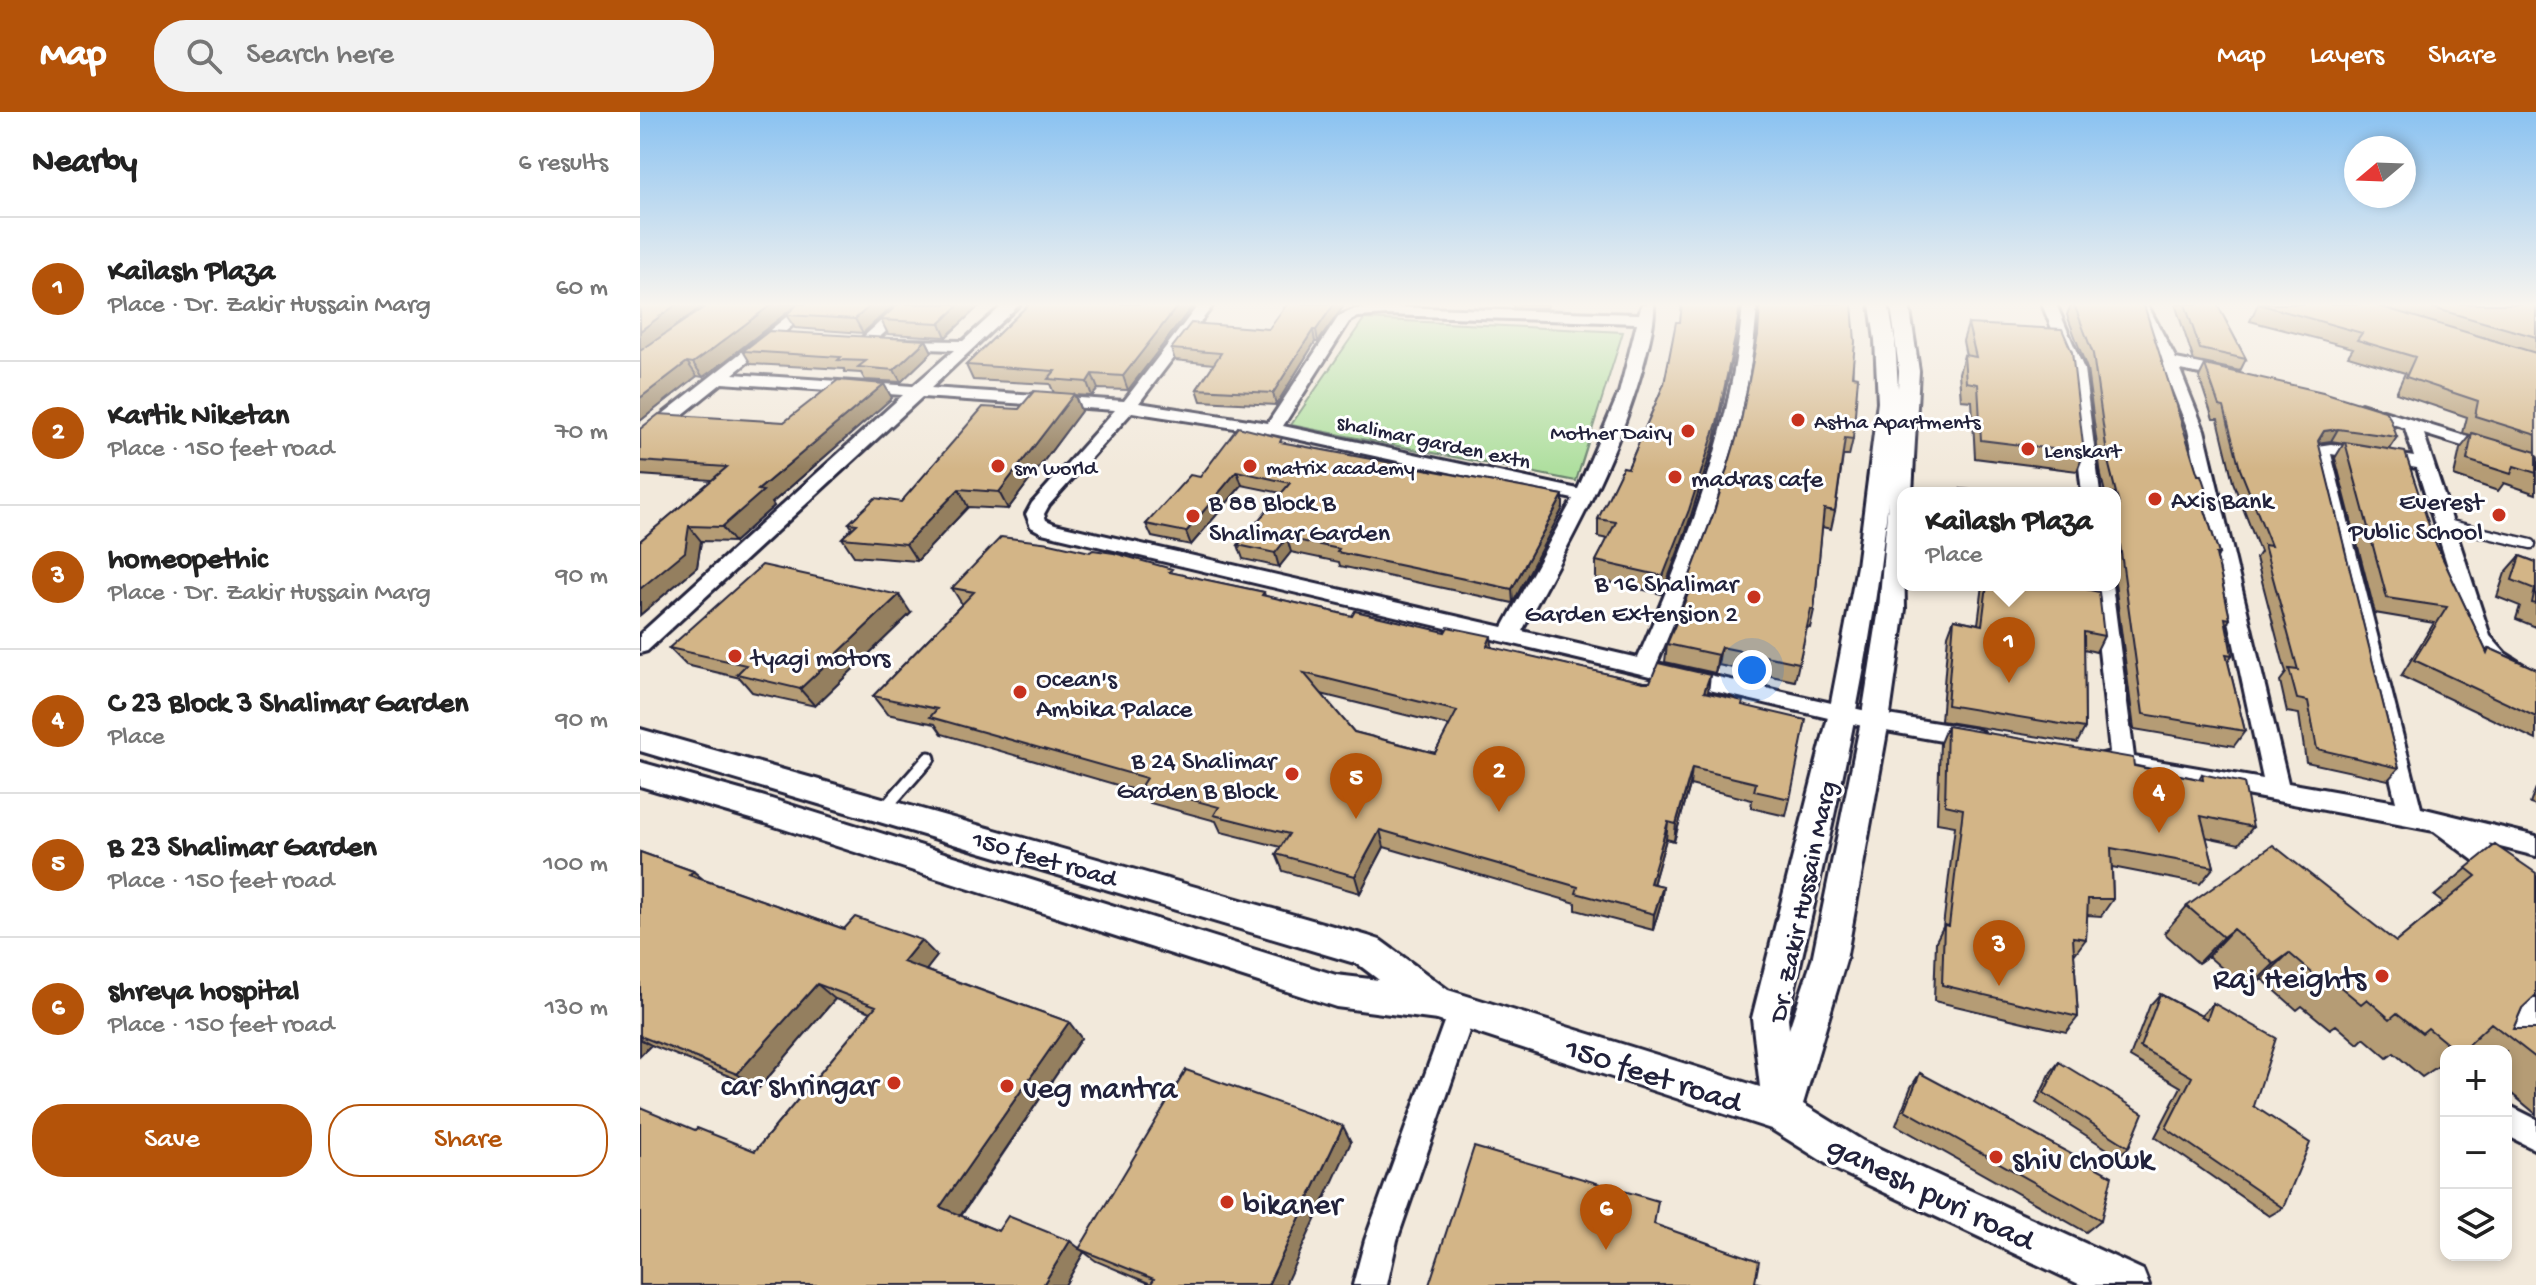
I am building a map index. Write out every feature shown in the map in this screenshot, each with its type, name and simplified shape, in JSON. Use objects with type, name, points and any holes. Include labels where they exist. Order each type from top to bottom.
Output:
[{"type":"street","points":[[640,440],[748,359]]},
{"type":"street","points":[[640,646],[951,359]]},
{"type":"street","points":[[1165,359],[1128,406],[1041,503],[1035,514],[1038,523],[1049,529],[1875,721],[1999,742]]},
{"type":"street","points":[[1273,429],[1318,359]]},
{"type":"street","points":[[1510,634],[1586,496],[1617,424],[1634,359]]},
{"type":"street","points":[[1645,666],[1691,558],[1731,441],[1744,359]]},
{"type":"street","name":"Dr. Zakir Hussain Marg","points":[[1781,1113],[1770,1018],[1843,713],[1869,566],[1888,402],[1886,359]]},
{"type":"street","name":"Dr. Zakir Hussain Marg","points":[[1901,487],[1907,359]]},
{"type":"street","points":[[2072,359],[2076,369],[2090,487]]},
{"type":"street","points":[[2168,359],[2196,430],[2277,789]]},
{"type":"street","points":[[2170,363],[2241,377]]},
{"type":"street","name":"shalimar garden extn","points":[[719,378],[1128,406],[1273,429],[1586,496]]},
{"type":"street","points":[[2351,406],[2536,464]]},
{"type":"street","points":[[2412,424],[2480,637],[2489,653],[2504,666],[2536,683]]},
{"type":"street","points":[[2423,464],[2331,449],[2322,453],[2422,817],[2536,892]]},
{"type":"street","name":"Dr. Zakir Hussain Marg","points":[[1781,1113],[1829,960],[1875,721],[1892,609],[1897,539]]},
{"type":"street","points":[[2103,591],[2123,764]]},
{"type":"street","name":"150 feet road","points":[[640,740],[1368,951],[1449,1007]]},
{"type":"street","points":[[2077,756],[2422,817],[2536,846]]},
{"type":"street","name":"150 feet road","points":[[640,774],[765,810],[1336,991],[1449,1007],[1781,1113]]},
{"type":"street","points":[[1370,1285],[1449,1007]]},
{"type":"street","points":[[2498,1045],[2536,1011]]},
{"type":"street","name":"ganesh puri road","points":[[1781,1113],[1849,1155],[2128,1285]]},
{"type":"street","points":[[2512,1122],[2536,1135]]},
{"type":"lane","points":[[2442,523],[2531,544]]},
{"type":"lane","points":[[883,810],[929,758]]},
{"type":"green space","points":[[1337,359],[1615,359],[1576,481],[1291,425]]},
{"type":"building","points":[[640,359],[699,359],[693,363],[687,362],[640,398]]},
{"type":"building","points":[[906,359],[894,370],[858,367],[866,361],[838,360]]},
{"type":"building","points":[[972,359],[1136,359],[1123,376],[1092,374],[1087,382],[1048,379],[1055,371],[966,365]]},
{"type":"building","points":[[1217,359],[1295,359],[1273,393],[1197,389]]},
{"type":"building","points":[[1669,359],[1731,359],[1717,423],[1689,510],[1663,576],[1596,561],[1616,522],[1598,519],[1623,467],[1628,468],[1664,384]]},
{"type":"building","points":[[1753,359],[1854,359],[1852,376],[1858,377],[1853,439],[1845,438],[1835,511],[1824,509],[1814,610],[1811,609],[1799,663],[1721,647],[1718,655],[1667,644],[1693,582],[1688,581],[1713,515],[1740,426]]},
{"type":"building","points":[[1964,359],[2073,359],[2084,453],[1981,440],[1978,384],[1966,382]]},
{"type":"building","points":[[2094,359],[2161,359],[2198,475],[2201,475],[2209,499],[2201,498],[2219,554],[2216,554],[2230,619],[2225,618],[2232,655],[2226,654],[2245,731],[2143,714],[2121,552],[2121,487],[2114,487]]},
{"type":"building","points":[[2414,359],[2536,359],[2536,435],[2475,416],[2478,401],[2406,377]]},
{"type":"building","points":[[2205,365],[2323,392],[2385,411],[2390,418],[2397,437],[2338,429],[2324,431],[2318,441],[2399,768],[2317,749],[2308,701],[2297,699],[2289,669],[2298,670],[2264,545],[2271,546],[2240,469],[2224,407],[2219,406]]},
{"type":"building","points":[[838,380],[884,384],[758,490],[763,491],[722,527],[689,526],[685,552],[640,589],[640,541],[727,467],[640,461],[640,429],[659,414],[784,422]]},
{"type":"building","points":[[1034,391],[1074,394],[999,492],[959,489],[906,544],[842,538],[857,524],[849,523],[875,498],[901,502],[983,407],[1019,409]]},
{"type":"building","points":[[1238,427],[1282,438],[1280,442],[1563,495],[1512,589],[1337,552],[1339,549],[1287,538],[1275,553],[1238,545],[1290,483],[1237,471],[1186,532],[1146,524],[1190,475],[1200,477]]},
{"type":"building","points":[[2472,433],[2536,452],[2536,473],[2514,466],[2511,474],[2467,460]]},
{"type":"building","points":[[2345,442],[2405,452],[2434,540],[2487,653],[2489,648],[2536,669],[2536,717],[2414,660],[2447,607],[2387,598]]},
{"type":"building","points":[[1001,537],[1114,553],[1172,569],[1169,572],[1264,592],[1262,595],[1352,616],[1355,611],[1445,632],[1448,627],[1491,636],[1487,646],[1643,682],[1650,682],[1658,663],[1710,675],[1704,692],[1743,701],[1742,705],[1806,720],[1790,799],[1754,791],[1756,783],[1692,768],[1676,824],[1668,822],[1650,883],[1663,886],[1654,914],[1576,893],[1578,887],[1380,830],[1355,876],[1276,854],[1289,834],[1214,815],[1219,807],[1141,786],[1146,778],[930,717],[937,709],[873,696],[974,592],[952,588]],"holes":[[[1304,673],[1457,711],[1435,753],[1354,732]]]},
{"type":"building","points":[[2520,556],[2536,562],[2536,604],[2532,603],[2535,589],[2512,580]]},
{"type":"building","points":[[762,565],[899,595],[800,689],[737,674],[746,665],[669,648]]},
{"type":"building","points":[[1986,591],[2099,592],[2104,636],[2084,632],[2085,728],[1947,705],[1954,619],[1982,625]]},
{"type":"building","points":[[1947,726],[2133,758],[2134,766],[2203,780],[2202,774],[2244,783],[2253,827],[2201,816],[2214,867],[2111,848],[2113,899],[2088,899],[2086,939],[2073,937],[2078,1017],[1942,985],[1944,925],[1949,926],[1963,809],[1945,805]]},
{"type":"building","name":"Raj Heights","points":[[2273,845],[2396,942],[2476,876],[2466,868],[2495,845],[2536,873],[2536,995],[2522,1008],[2513,1029],[2536,1029],[2536,1058],[2491,1023],[2467,1045],[2449,1045],[2428,1028],[2422,1033],[2397,1013],[2390,1019],[2367,999],[2361,1004],[2332,980],[2326,985],[2289,953],[2274,964],[2233,929],[2223,937],[2187,906]]},
{"type":"building","points":[[640,852],[693,871],[689,875],[844,929],[855,917],[921,940],[903,962],[1069,1022],[940,1207],[998,1231],[1008,1216],[1070,1241],[1043,1285],[640,1285],[640,1107],[755,1151],[876,1006],[817,984],[737,1074],[640,1036]]},
{"type":"building","points":[[2160,994],[2207,1019],[2213,1003],[2276,1038],[2254,1106],[2310,1143],[2283,1208],[2166,1128],[2192,1077],[2140,1047]]},
{"type":"building","points":[[2059,1062],[2143,1113],[2129,1147],[2044,1093]]},
{"type":"building","name":"bikaner","points":[[1186,1070],[1343,1126],[1268,1285],[1150,1285],[1154,1279],[1079,1249]]},
{"type":"building","points":[[1920,1073],[2112,1176],[2101,1220],[1905,1110]]},
{"type":"building","points":[[1474,1147],[1658,1201],[1654,1224],[1759,1261],[1755,1282],[1765,1285],[1429,1285]]},
{"type":"place","name":"Astha Apartments","points":[[1798,420]]},
{"type":"place","name":"Mother Dairy","points":[[1688,431]]},
{"type":"place","name":"Lenskart","points":[[2028,449]]},
{"type":"place","name":"sm world","points":[[998,466]]},
{"type":"place","name":"matrix academy","points":[[1250,466]]},
{"type":"place","name":"madras cafe","points":[[1675,477]]},
{"type":"place","name":"Axis Bank","points":[[2155,499]]},
{"type":"place","name":"Everest Public School","points":[[2499,515]]},
{"type":"place","name":"B 88 Block B Shalimar Garden","points":[[1193,516]]},
{"type":"place","name":"B 16 Shalimar Garden Extension 2","points":[[1754,597]]},
{"type":"place","name":"tyagi motors","points":[[735,656]]},
{"type":"place","name":"Kailash Plaza","points":[[2009,683]]},
{"type":"place","name":"Ocean's Ambika Palace","points":[[1020,692]]},
{"type":"place","name":"B 24 Shalimar Garden B Block","points":[[1292,774]]},
{"type":"place","name":"Kartik Niketan","points":[[1499,812]]},
{"type":"place","name":"B 23 Shalimar Garden","points":[[1356,819]]},
{"type":"place","name":"C 23 Block 3 Shalimar Garden","points":[[2159,833]]},
{"type":"place","name":"Raj Heights","points":[[2382,976]]},
{"type":"place","name":"homeopethic","points":[[1999,986]]},
{"type":"place","name":"car shringar","points":[[894,1083]]},
{"type":"place","name":"veg mantra","points":[[1007,1086]]},
{"type":"place","name":"shiv chowk","points":[[1996,1157]]},
{"type":"place","name":"bikaner","points":[[1227,1202]]},
{"type":"place","name":"shreya hospital","points":[[1606,1250]]}]
